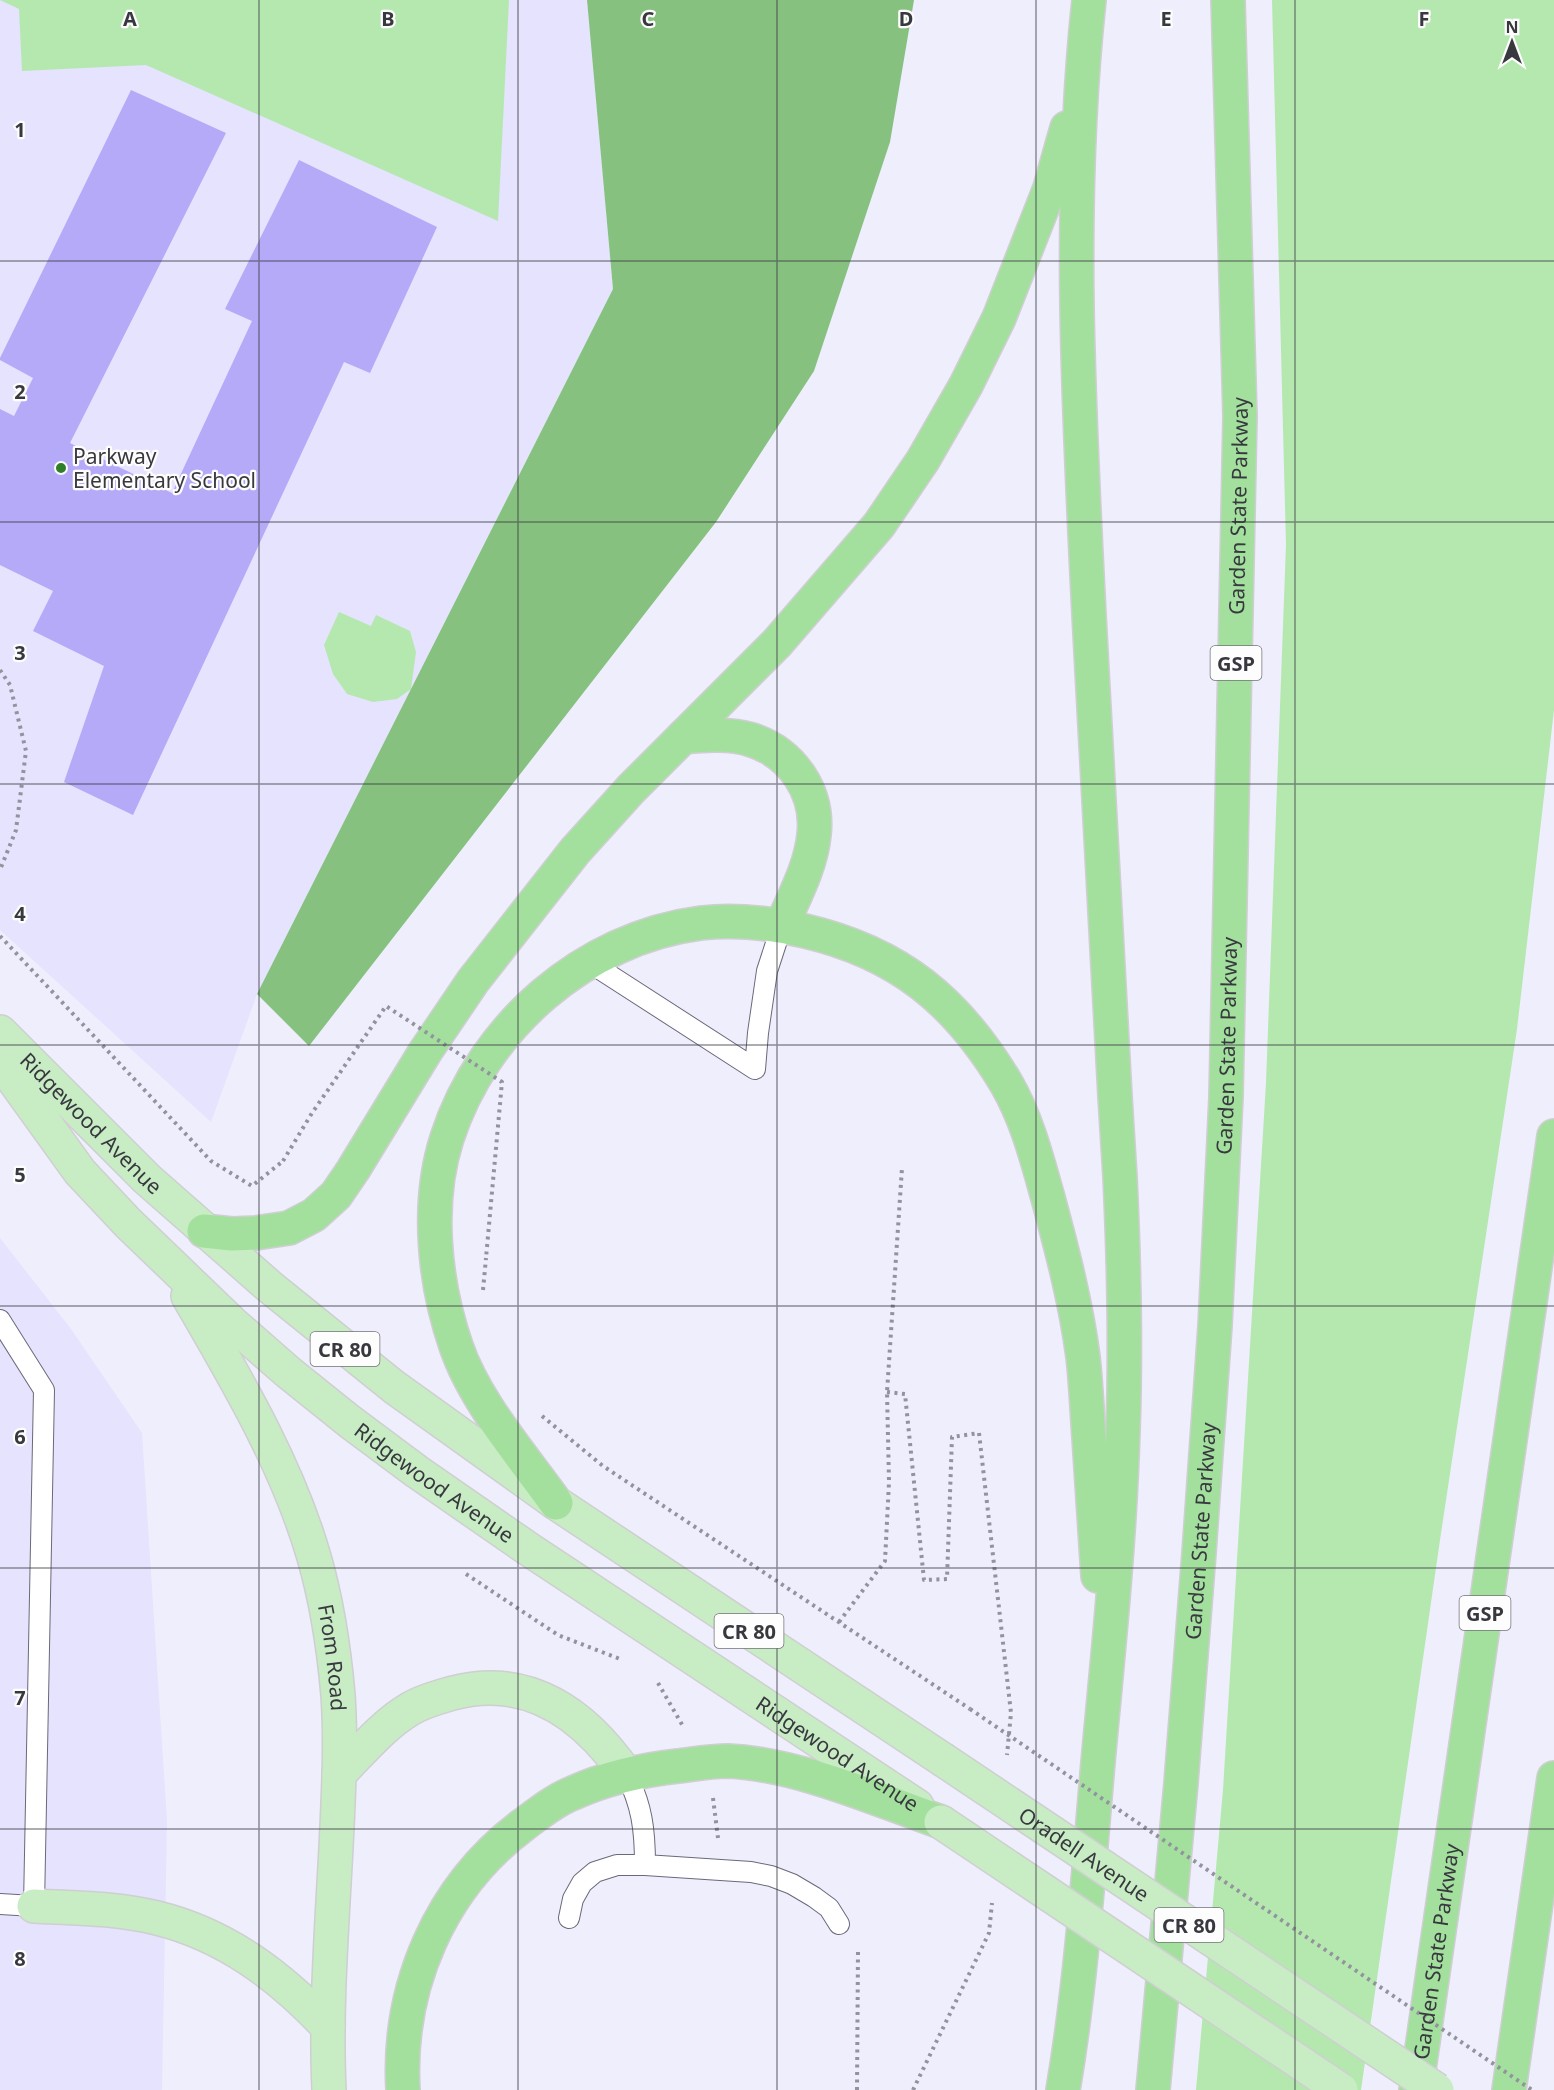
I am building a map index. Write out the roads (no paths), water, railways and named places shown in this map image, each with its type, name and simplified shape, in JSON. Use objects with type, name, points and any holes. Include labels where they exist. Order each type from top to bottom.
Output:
[{"type":"highway","points":[[1063,2090],[1076,2001],[1105,1688],[1119,1522],[1123,1432],[1124,1265],[1078,381],[1078,185],[1082,68],[1089,0]]},
{"type":"highway","name":"Garden State Parkway","points":[[1153,2090],[1199,1553],[1215,1326],[1226,1097],[1240,416],[1228,0]]},
{"type":"highway","points":[[204,1231],[232,1234],[290,1228],[314,1215],[336,1195],[431,1043],[521,918],[575,850],[631,789],[777,643],[879,525],[923,460],[985,347],[1050,188],[1082,68]]},
{"type":"highway","points":[[683,737],[725,735],[750,739],[771,747],[792,765],[808,787],[815,814],[814,835],[808,862],[782,926]]},
{"type":"highway","points":[[556,1503],[492,1414],[474,1384],[457,1350],[444,1305],[437,1263],[435,1220],[438,1179],[446,1140],[475,1073],[502,1037],[555,984],[589,962],[629,942],[665,930],[703,923],[745,921],[782,926],[829,937],[864,949],[897,966],[929,988],[959,1017],[985,1050],[1008,1087],[1028,1130],[1059,1238],[1083,1358],[1105,1688]]},
{"type":"highway","name":"Garden State Parkway","points":[[1416,2090],[1554,1136]]},
{"type":"highway","points":[[403,2090],[401,2068],[403,2034],[410,1997],[438,1924],[456,1894],[479,1865],[509,1835],[571,1793],[627,1774],[665,1767],[718,1762],[756,1764],[830,1784],[941,1822]]},
{"type":"highway","points":[[1509,2090],[1554,1778]]},
{"type":"highway","points":[[1043,2090],[1076,2001]]},
{"type":"main road","name":"Ridgewood Avenue","points":[[0,1032],[147,1179],[204,1231],[329,1337],[394,1387],[556,1503],[942,1759]]},
{"type":"main road","name":"Ridgewood Avenue","points":[[0,1061],[80,1172],[128,1223],[232,1323],[288,1372],[416,1471],[597,1596],[941,1822]]},
{"type":"main road","name":"From Road","points":[[169,1262],[242,1389],[274,1453],[296,1504],[314,1557],[325,1604],[338,1697],[339,1774],[328,2027],[328,2090]]},
{"type":"main road","points":[[339,1774],[388,1725],[411,1708],[436,1697],[491,1687],[519,1690],[543,1698],[566,1711],[603,1743],[627,1774]]},
{"type":"main road","name":"Oradell Avenue","points":[[942,1759],[1437,2090]]},
{"type":"main road","name":"CR 80","points":[[941,1822],[1341,2090]]},
{"type":"main road","points":[[34,1905],[118,1911],[156,1917],[221,1941],[299,1996],[328,2027]]},
{"type":"lane","points":[[589,962],[755,1069],[767,971],[782,926]]},
{"type":"lane","points":[[0,1320],[44,1390],[34,1905],[0,1904]]},
{"type":"lane","points":[[627,1774],[641,1811],[645,1865]]},
{"type":"lane","points":[[569,1918],[573,1899],[582,1883],[595,1872],[617,1865],[645,1865],[751,1872],[771,1876],[792,1884],[814,1897],[829,1908],[839,1924]]},
{"type":"place","name":"Parkway Elementary School","points":[[61,468]]}]
